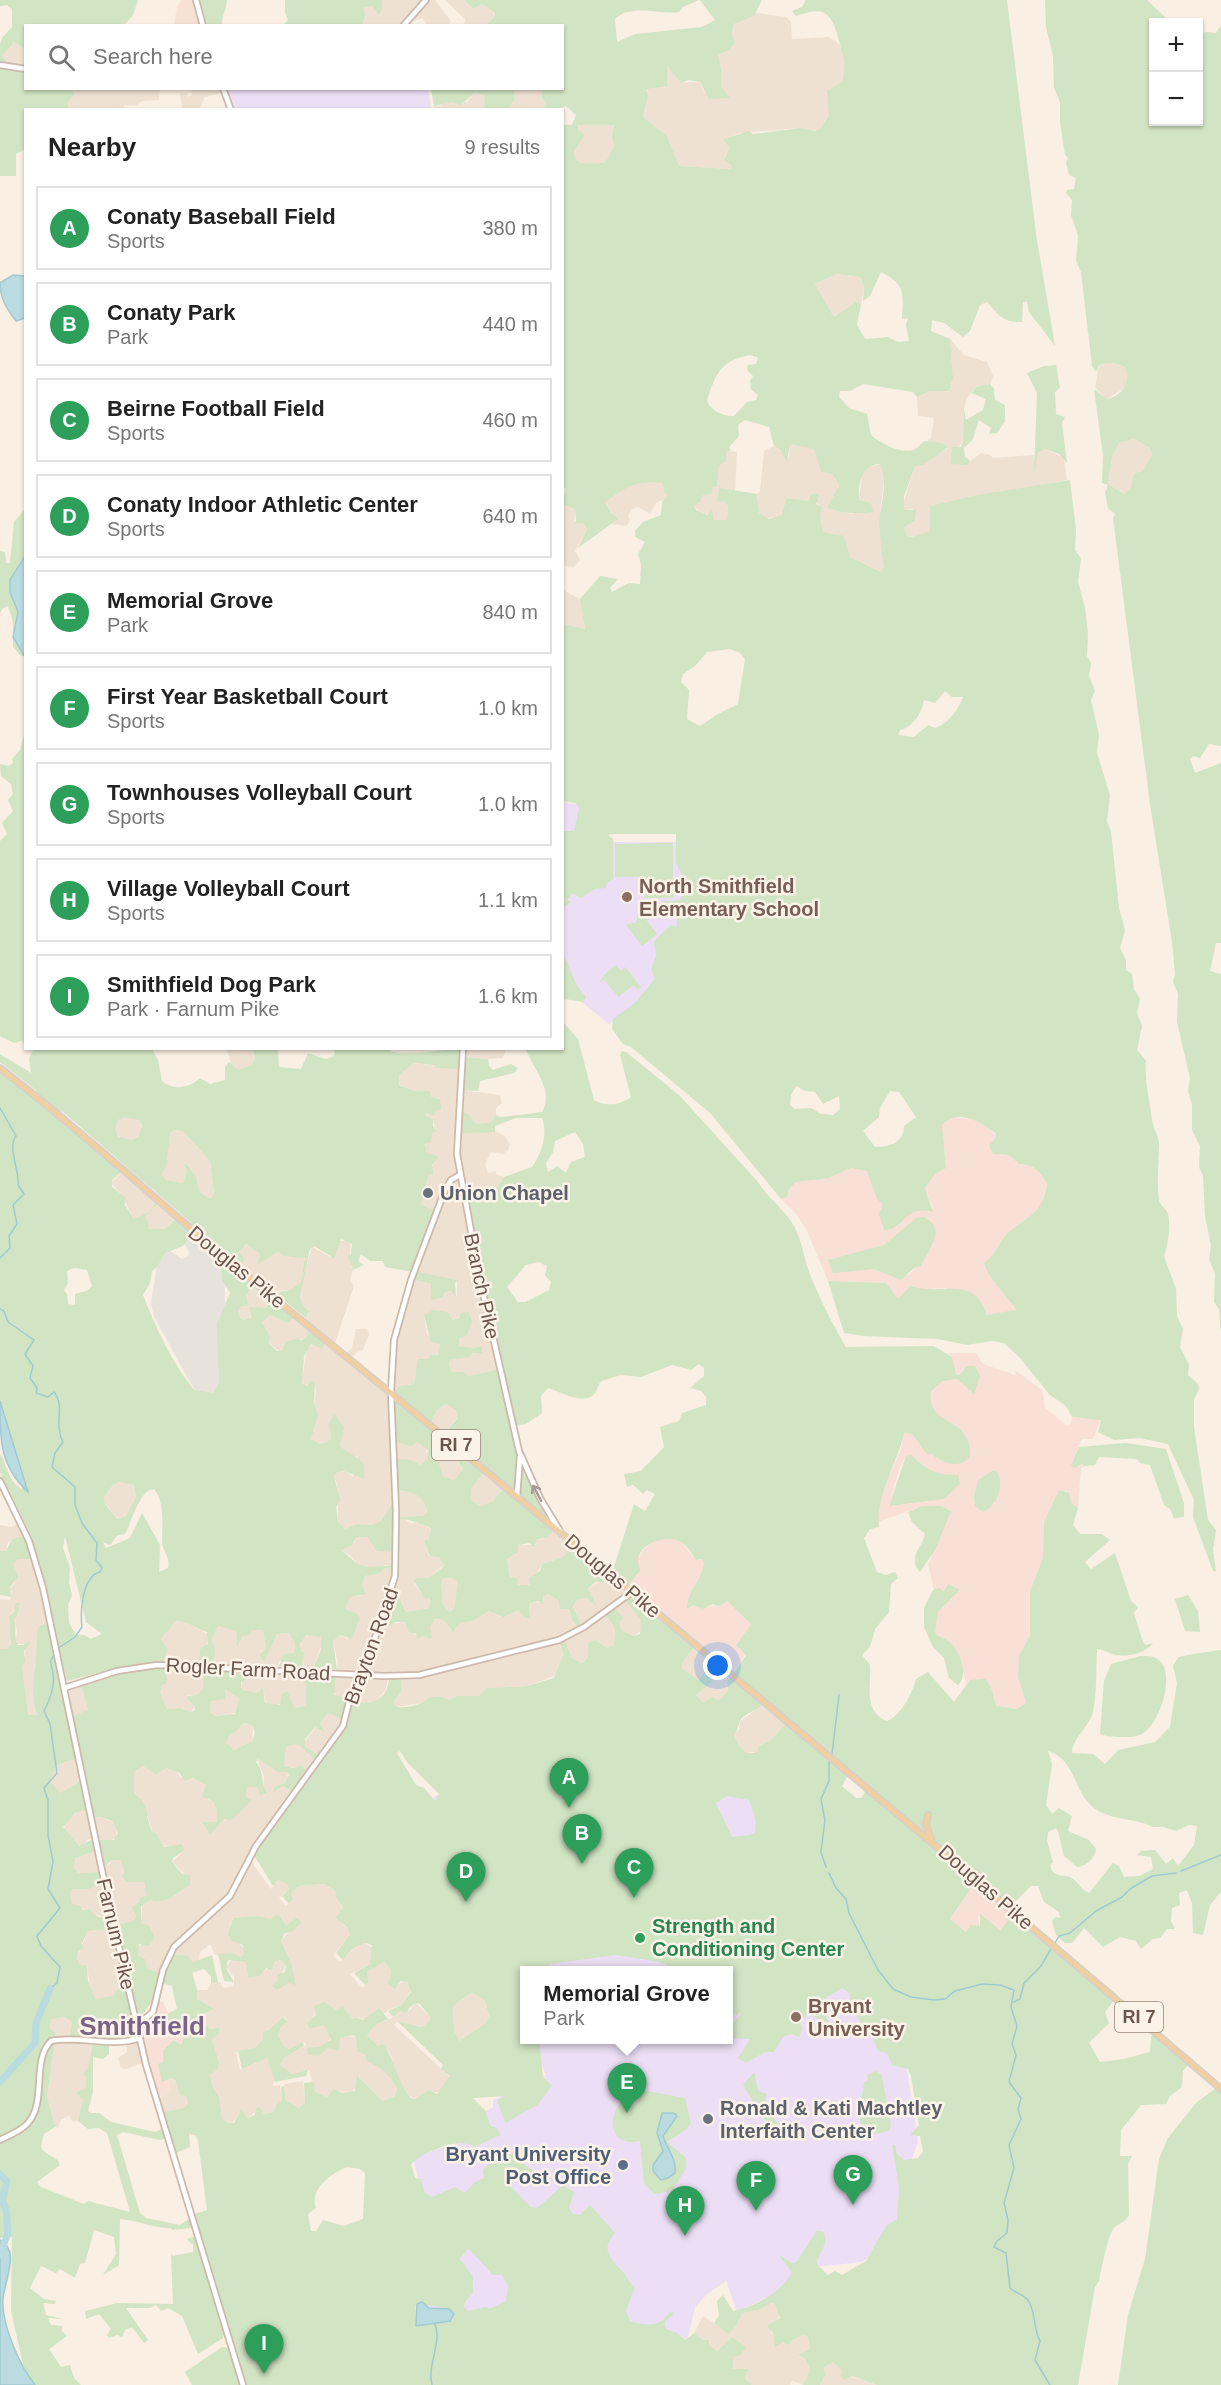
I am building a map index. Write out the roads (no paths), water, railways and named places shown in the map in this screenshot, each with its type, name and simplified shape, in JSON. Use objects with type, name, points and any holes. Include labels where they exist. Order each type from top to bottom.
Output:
[{"type":"main road","name":"Douglas Pike","points":[[0,1068],[233,1265],[391,1392],[932,1841],[1221,2089]]},
{"type":"main road","points":[[928,1815],[927,1833],[932,1841]]},
{"type":"street","points":[[196,0],[202,24]]},
{"type":"street","points":[[405,24],[426,0]]},
{"type":"street","points":[[0,64],[24,69]]},
{"type":"street","points":[[225,90],[230,108]]},
{"type":"street","name":"Branch Pike","points":[[463,1050],[457,1134],[460,1175],[489,1321],[519,1451],[520,1473],[517,1496]]},
{"type":"street","name":"Brayton Road","points":[[137,2025],[153,2012],[163,1970],[174,1947],[230,1896],[256,1846],[343,1726],[359,1674],[374,1641],[395,1576],[396,1512],[391,1392],[398,1323],[445,1190],[451,1180],[460,1175]]},
{"type":"street","name":"Branch Pike","points":[[519,1451],[540,1498],[562,1533]]},
{"type":"street","name":"Farnum Pike","points":[[0,1481],[33,1552],[140,2038],[243,2385]]},
{"type":"street","name":"Rogler Farm Road","points":[[64,1688],[117,1671],[157,1665],[419,1675],[559,1640],[584,1627],[632,1592]]},
{"type":"street","points":[[0,2140],[29,2121],[37,2102],[45,2049],[51,2041],[72,2039],[117,2043],[140,2038]]},
{"type":"water","points":[[13,275],[24,276],[24,318],[16,321],[5,304],[0,283]]},
{"type":"water","points":[[24,558],[24,655],[13,637],[18,612],[10,592],[10,580]]},
{"type":"water","points":[[0,1401],[28,1492],[7,1462],[1,1441]]},
{"type":"water","points":[[662,2113],[674,2113],[677,2116],[663,2136],[673,2159],[675,2173],[661,2180],[653,2171],[653,2165],[663,2151],[657,2133]]},
{"type":"water","points":[[0,2240],[6,2245],[10,2259],[3,2299],[5,2320],[23,2367],[35,2385],[0,2385]]},
{"type":"water","points":[[422,2302],[429,2308],[449,2309],[454,2314],[450,2321],[416,2326],[417,2304]]},
{"type":"waterway","points":[[0,1108],[16,1136],[13,1153],[18,1185],[24,1194],[13,1205],[17,1224],[9,1236],[10,1248],[0,1258]]},
{"type":"waterway","points":[[0,1309],[4,1311],[8,1322],[34,1340],[25,1354],[33,1366],[30,1378],[37,1388],[36,1393],[48,1397],[54,1392],[59,1403],[59,1428],[63,1442],[55,1453],[52,1467],[75,1487],[75,1505],[82,1523],[97,1543],[96,1560],[102,1568],[89,1580],[86,1587],[81,1613],[82,1627],[75,1637],[57,1649]]},
{"type":"waterway","points":[[50,1989],[57,1983],[60,1967],[41,1946],[37,1936],[60,1908],[48,1889],[53,1862],[48,1835],[48,1800],[44,1788],[57,1773],[50,1724],[44,1711],[53,1688],[51,1660],[55,1653]]},
{"type":"waterway","points":[[832,1754],[839,1695]]},
{"type":"waterway","points":[[826,1867],[821,1852],[825,1820],[821,1799],[829,1781],[829,1760]]},
{"type":"waterway","points":[[1181,1871],[1221,1855]]},
{"type":"waterway","points":[[829,1873],[836,1888],[846,1899],[849,1913],[878,1970],[893,1989],[911,1997],[934,2000],[945,1999],[955,1991],[982,1984],[1000,1985],[1014,1990],[1011,2007],[1017,2026],[1012,2044],[1016,2055],[1009,2082],[1021,2098],[1018,2109],[1021,2119],[1009,2145],[1014,2168],[1004,2203],[1008,2220],[1007,2233],[997,2241],[994,2247],[1006,2253],[1010,2288],[1023,2295],[1029,2302],[1040,2341],[1035,2360],[1050,2385]]},
{"type":"waterway","points":[[1055,1943],[1059,1936],[1070,1933],[1096,1911],[1122,1897],[1130,1889],[1152,1876],[1176,1873]]},
{"type":"waterway","points":[[1014,2002],[1020,1999],[1024,1983],[1041,1966],[1052,1947]]},
{"type":"waterway","points":[[0,2082],[35,2043],[36,2023],[50,1989]]},
{"type":"waterway","points":[[0,2174],[7,2182],[2,2200],[6,2210],[8,2233],[0,2254]]},
{"type":"waterway","points":[[432,2385],[431,2369],[437,2339],[435,2324]]},
{"type":"place","name":"North Smithfield Elementary School","points":[[627,897]]},
{"type":"place","name":"Union Chapel","points":[[428,1193]]},
{"type":"place","name":"Conaty Baseball Field","points":[[569,1808]]},
{"type":"place","name":"Conaty Park","points":[[582,1864]]},
{"type":"place","name":"Beirne Football Field","points":[[634,1898]]},
{"type":"place","name":"Conaty Indoor Athletic Center","points":[[466,1902]]},
{"type":"place","name":"Strength and Conditioning Center","points":[[640,1938]]},
{"type":"place","name":"Bryant University","points":[[796,2017]]},
{"type":"place","name":"Memorial Grove","points":[[627,2113]]},
{"type":"place","name":"Ronald & Kati Machtley Interfaith Center","points":[[708,2119]]},
{"type":"place","name":"Bryant University Post Office","points":[[623,2165]]},
{"type":"place","name":"Townhouses Volleyball Court","points":[[853,2205]]},
{"type":"place","name":"First Year Basketball Court","points":[[756,2211]]},
{"type":"place","name":"Village Volleyball Court","points":[[685,2236]]},
{"type":"place","name":"Smithfield Dog Park","points":[[264,2374]]},
{"type":"district","name":"Smithfield","points":[[142,2026]]}]
